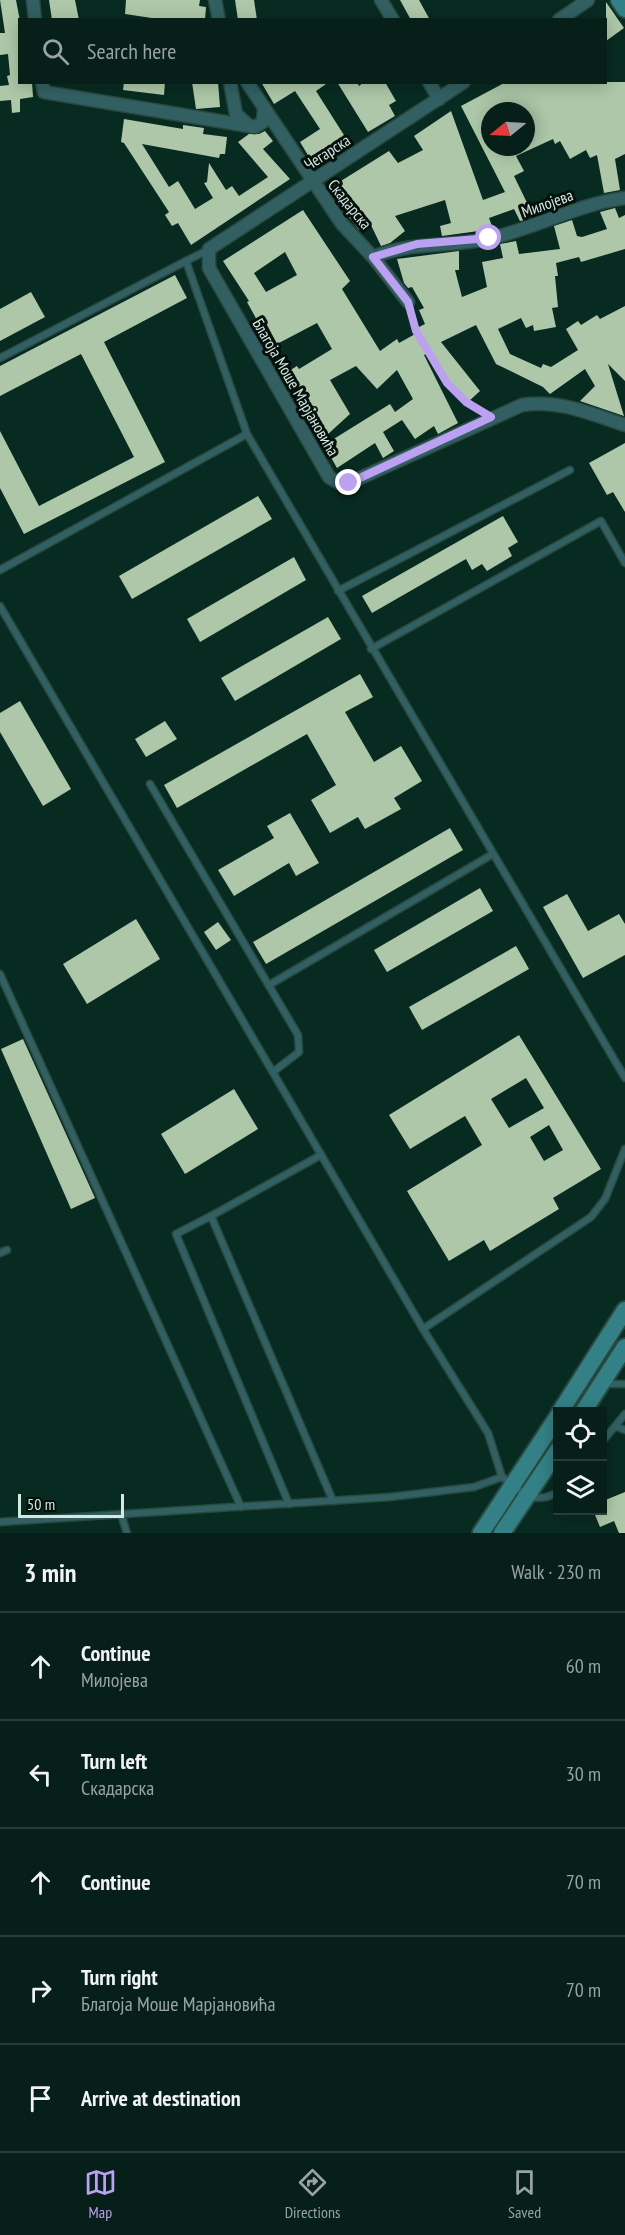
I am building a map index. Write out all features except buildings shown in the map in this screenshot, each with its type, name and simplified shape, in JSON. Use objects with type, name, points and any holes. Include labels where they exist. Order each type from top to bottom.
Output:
[{"type":"main road","points":[[619,0],[625,9]]},
{"type":"main road","points":[[563,1407],[625,1310]]},
{"type":"main road","points":[[586,1407],[625,1347]]},
{"type":"main road","points":[[481,1533],[507,1481],[553,1422]]},
{"type":"main road","points":[[502,1533],[553,1457]]},
{"type":"street","points":[[33,0],[35,18]]},
{"type":"street","points":[[215,0],[219,18]]},
{"type":"street","points":[[381,0],[392,18]]},
{"type":"street","points":[[562,18],[588,0]]},
{"type":"street","points":[[230,84],[236,114],[249,126]]},
{"type":"street","name":"Скадарска","points":[[248,84],[311,182],[342,224],[373,257],[408,302]]},
{"type":"street","points":[[430,84],[439,99]]},
{"type":"street","name":"Чегарска","points":[[209,249],[461,84]]},
{"type":"street","points":[[43,87],[255,127],[263,122],[264,109]]},
{"type":"street","name":"Милојева","points":[[373,257],[417,244],[489,238],[536,225],[596,203],[625,198]]},
{"type":"street","name":"Благоја Моше Марјановића","points":[[209,249],[207,263],[333,480],[349,483],[491,417]]},
{"type":"street","points":[[491,417],[522,405],[548,403],[625,425]]},
{"type":"lane","points":[[0,358],[209,249]]},
{"type":"lane","points":[[186,261],[247,434],[371,649],[625,1078]]},
{"type":"lane","points":[[0,570],[247,434]]},
{"type":"lane","points":[[338,591],[570,470]]},
{"type":"lane","points":[[371,649],[601,521],[625,563]]},
{"type":"lane","points":[[0,606],[423,1329],[488,1433],[507,1481],[527,1496],[541,1499],[553,1494]]},
{"type":"lane","points":[[150,784],[298,1035],[299,1052],[273,1072]]},
{"type":"lane","points":[[269,985],[493,854]]},
{"type":"lane","points":[[0,974],[241,1507]]},
{"type":"lane","points":[[423,1329],[591,1217],[605,1199],[625,1149]]},
{"type":"lane","points":[[289,1504],[176,1234],[321,1155]]},
{"type":"lane","points":[[211,1216],[333,1501]]},
{"type":"lane","points":[[601,1384],[625,1384]]},
{"type":"lane","points":[[607,1437],[625,1414]]},
{"type":"lane","points":[[616,1427],[625,1430]]},
{"type":"lane","points":[[0,1522],[390,1497],[507,1481]]},
{"type":"lane","points":[[121,1514],[127,1533]]},
{"type":"path","points":[[408,302],[416,331],[447,383],[466,402],[491,417]]},
{"type":"route","points":[[349,483],[491,417],[466,402],[447,383],[416,331],[408,302],[373,257],[393,249],[417,244],[489,238]]}]
